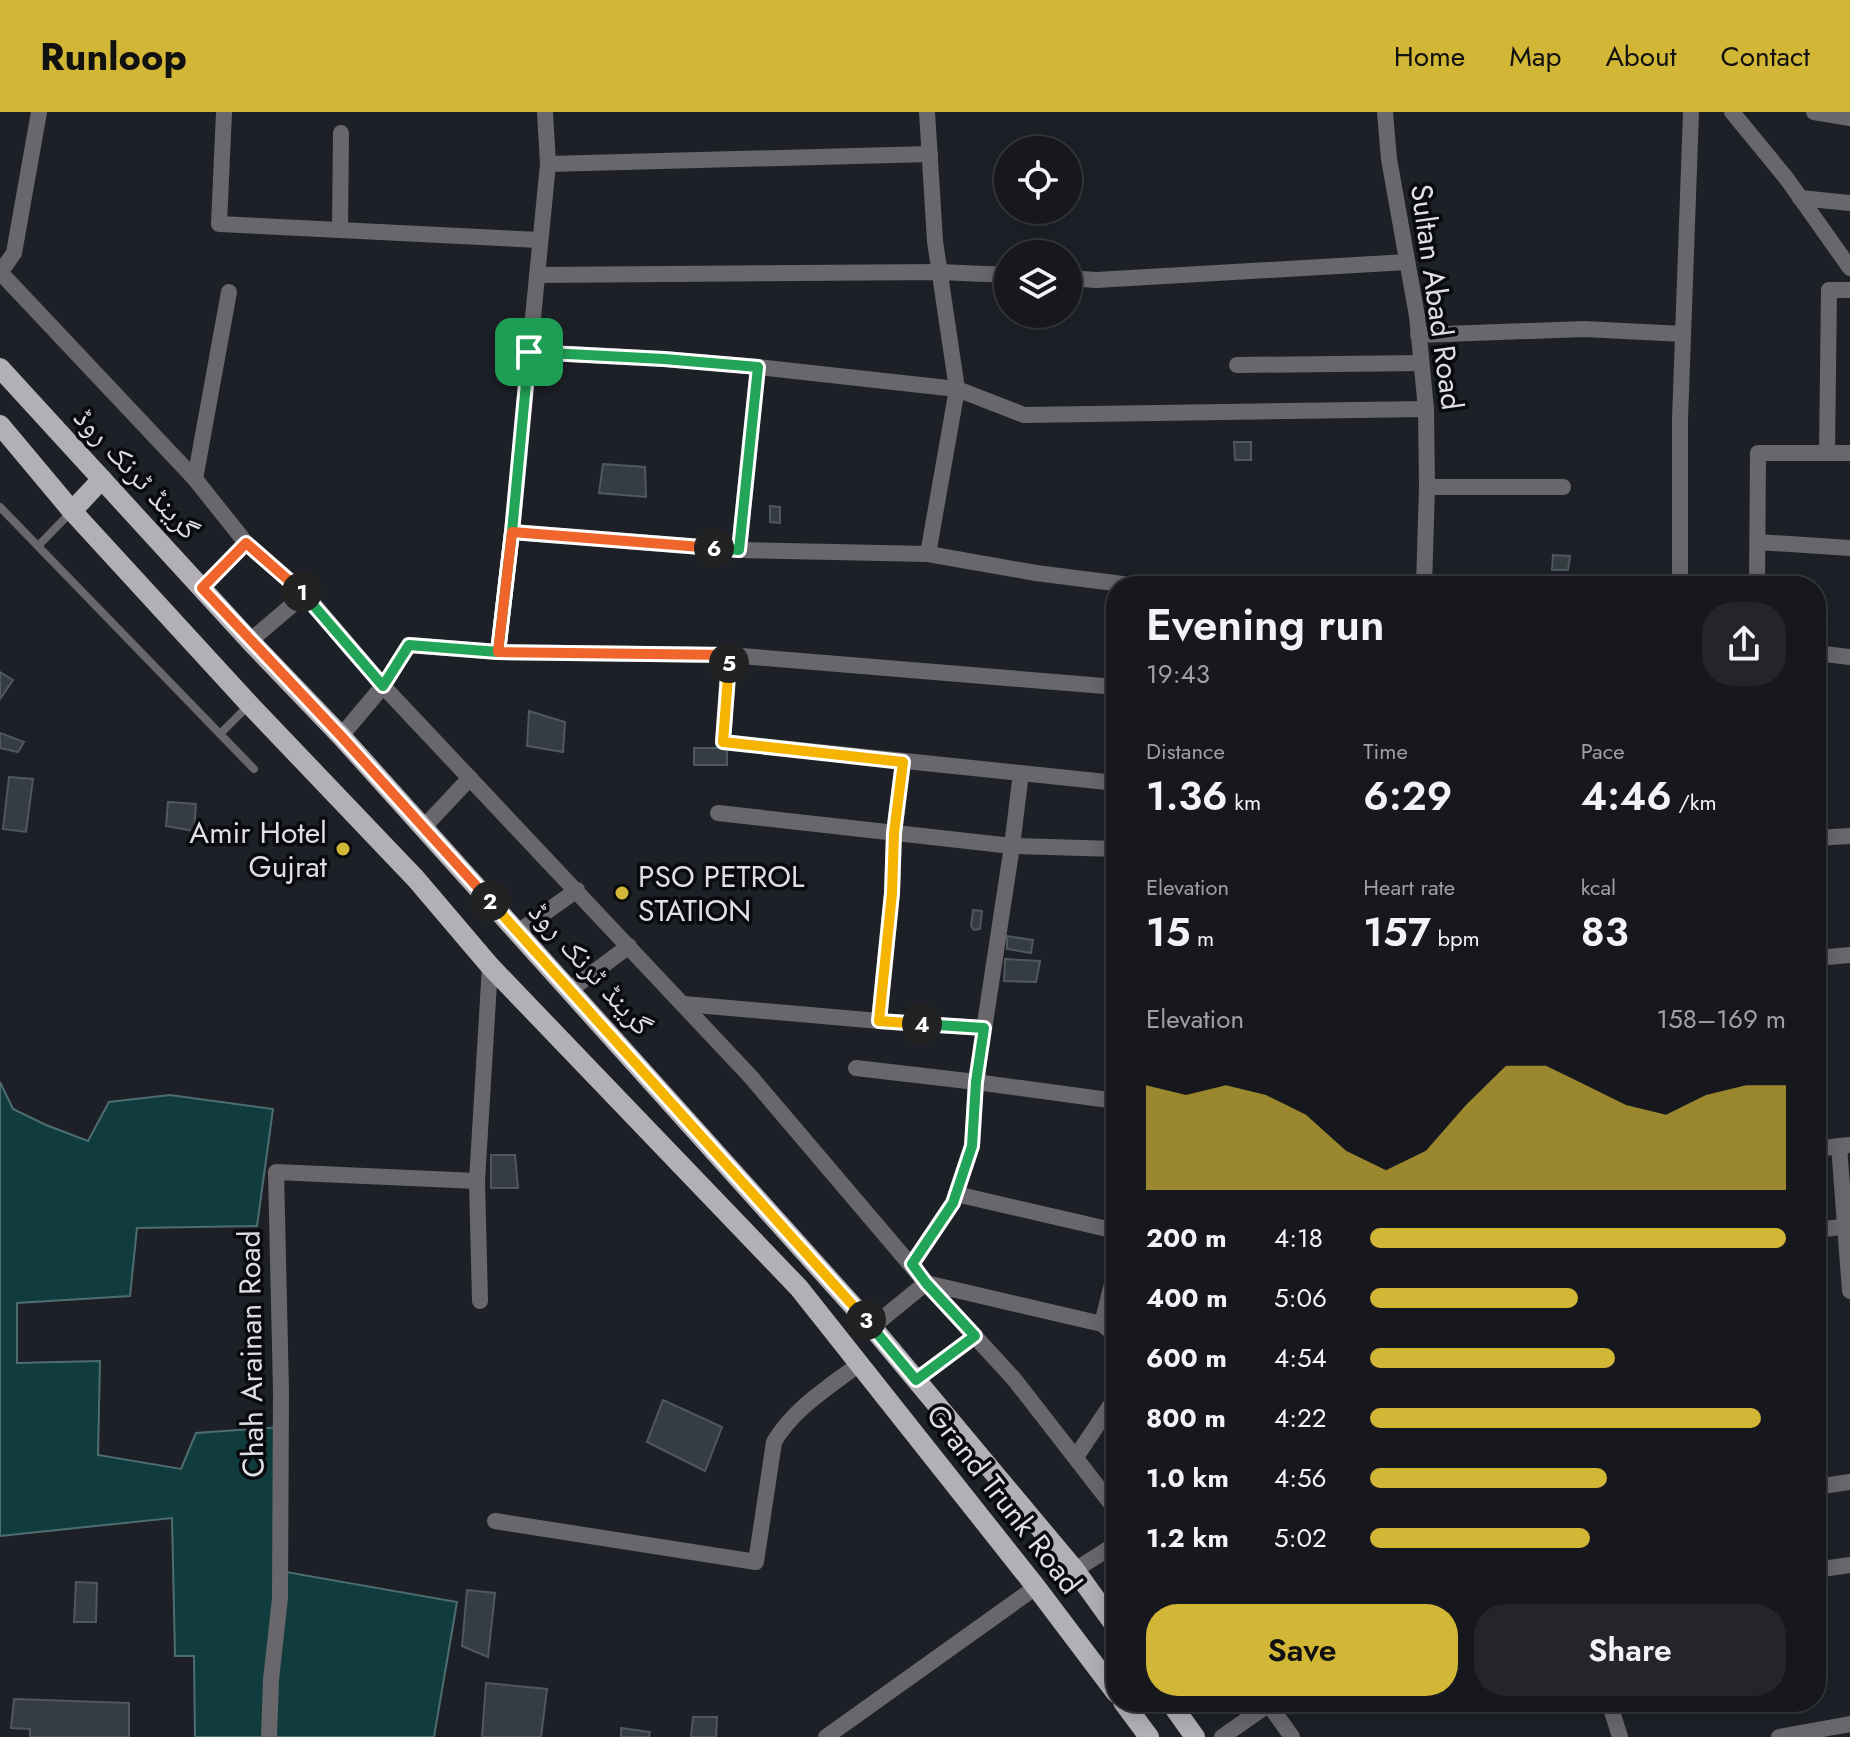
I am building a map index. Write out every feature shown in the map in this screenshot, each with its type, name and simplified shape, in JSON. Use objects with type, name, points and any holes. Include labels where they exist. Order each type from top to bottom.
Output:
[{"type":"main road","name":"گرینڈ ٹرنک روڈ","points":[[0,368],[341,736],[872,1327],[1106,1607]]},
{"type":"main road","name":"Grand Trunk Road","points":[[0,425],[72,511],[250,705],[416,879],[490,966],[799,1288],[1106,1680]]},
{"type":"main road","points":[[72,511],[102,479]]},
{"type":"main road","points":[[894,1408],[919,1383]]},
{"type":"main road","points":[[1130,1712],[1149,1737]]},
{"type":"main road","points":[[1177,1712],[1195,1737]]},
{"type":"street","points":[[39,112],[14,253],[0,272],[195,479],[246,543],[305,594],[383,686],[750,1076],[926,1283],[1014,1379],[1106,1497]]},
{"type":"street","points":[[224,112],[219,224],[540,240]]},
{"type":"street","points":[[498,652],[548,164],[545,112]]},
{"type":"street","points":[[927,112],[935,241],[957,389],[928,554]]},
{"type":"street","name":"Sultan Abad Road","points":[[1385,112],[1389,159],[1417,316],[1426,409],[1424,576]]},
{"type":"street","points":[[1680,576],[1680,420],[1691,112]]},
{"type":"street","points":[[1732,112],[1850,268]]},
{"type":"street","points":[[1814,112],[1850,118]]},
{"type":"street","points":[[340,229],[341,133]]},
{"type":"street","points":[[548,164],[930,154]]},
{"type":"street","points":[[1800,198],[1850,203]]},
{"type":"street","points":[[1082,279],[1407,262]]},
{"type":"street","points":[[537,275],[939,272],[994,274]]},
{"type":"street","points":[[1827,453],[1829,290],[1850,290]]},
{"type":"street","points":[[195,479],[229,292]]},
{"type":"street","points":[[1418,335],[1584,329],[1683,334]]},
{"type":"street","points":[[529,352],[758,367],[957,389],[1024,415],[1426,409]]},
{"type":"street","points":[[1237,365],[1421,363]]},
{"type":"street","points":[[739,550],[758,367]]},
{"type":"street","points":[[1757,576],[1758,453],[1850,453]]},
{"type":"street","points":[[1427,487],[1563,487]]},
{"type":"street","points":[[512,532],[739,550],[928,554],[1106,582]]},
{"type":"street","points":[[1758,542],[1850,548]]},
{"type":"street","points":[[202,588],[246,543]]},
{"type":"street","points":[[250,641],[305,594]]},
{"type":"street","points":[[341,736],[383,686],[409,645],[498,652],[729,655],[1106,686]]},
{"type":"street","points":[[1826,654],[1850,657]]},
{"type":"street","points":[[729,655],[723,742],[1106,782]]},
{"type":"street","points":[[879,1021],[892,893],[894,833],[903,762]]},
{"type":"street","points":[[912,1264],[953,1203],[972,1146],[976,1082],[1021,773]]},
{"type":"street","points":[[423,828],[470,778]]},
{"type":"street","points":[[718,813],[1012,846],[1106,849]]},
{"type":"street","points":[[1826,837],[1850,836]]},
{"type":"street","points":[[518,932],[577,890]]},
{"type":"street","points":[[570,990],[629,946]]},
{"type":"street","points":[[1826,957],[1850,955]]},
{"type":"street","points":[[480,1301],[477,1181],[490,966]]},
{"type":"street","points":[[684,1004],[984,1028]]},
{"type":"street","points":[[856,1068],[1106,1100]]},
{"type":"street","points":[[1844,1146],[1850,1291]]},
{"type":"street","name":"Chah Arainan Road","points":[[269,1737],[271,1680],[280,1598],[281,1391],[276,1172],[477,1181]]},
{"type":"street","points":[[956,1194],[1106,1229]]},
{"type":"street","points":[[1826,1229],[1848,1227]]},
{"type":"street","points":[[872,1327],[926,1283]]},
{"type":"street","points":[[926,1283],[1106,1327]]},
{"type":"street","points":[[1102,1324],[1106,1308]]},
{"type":"street","points":[[919,1383],[975,1336]]},
{"type":"street","points":[[495,1521],[756,1562],[774,1442],[795,1413],[859,1364]]},
{"type":"street","points":[[1076,1457],[1106,1412]]},
{"type":"street","points":[[1826,1486],[1850,1482]]},
{"type":"street","points":[[1075,1570],[1106,1550]]},
{"type":"street","points":[[1826,1569],[1850,1565]]},
{"type":"street","points":[[826,1737],[1036,1587]]},
{"type":"street","points":[[1222,1737],[1257,1712]]},
{"type":"street","points":[[1275,1712],[1292,1737]]},
{"type":"street","points":[[1612,1712],[1620,1737]]},
{"type":"street","points":[[1779,1737],[1850,1724]]},
{"type":"lane","points":[[0,507],[254,769]]},
{"type":"lane","points":[[38,546],[72,511]]},
{"type":"lane","points":[[220,734],[250,705]]},
{"type":"shaded area","points":[[0,1082],[13,1109],[88,1141],[109,1102],[170,1095],[273,1109],[257,1226],[137,1228],[130,1296],[17,1303],[17,1363],[100,1361],[98,1455],[181,1469],[196,1433],[281,1427],[280,1571],[457,1602],[434,1737],[195,1737],[194,1656],[175,1656],[172,1518],[0,1536]]},
{"type":"building","points":[[1234,442],[1251,442],[1251,460],[1235,460]]},
{"type":"building","points":[[603,464],[645,467],[646,497],[599,493]]},
{"type":"building","points":[[770,506],[780,507],[780,523],[770,522]]},
{"type":"building","points":[[1553,555],[1570,556],[1568,570],[1552,570]]},
{"type":"building","points":[[0,672],[13,680],[0,699]]},
{"type":"building","points":[[529,711],[565,722],[563,752],[527,746]]},
{"type":"building","points":[[0,733],[24,742],[18,752],[0,748]]},
{"type":"building","points":[[694,748],[727,748],[727,765],[694,765]]},
{"type":"building","points":[[9,777],[33,779],[26,832],[3,829]]},
{"type":"building","points":[[168,802],[196,804],[194,831],[166,826]]},
{"type":"building","points":[[973,910],[982,911],[980,929],[974,930],[971,926]]},
{"type":"building","points":[[1007,936],[1033,940],[1031,953],[1007,949]]},
{"type":"building","points":[[1005,959],[1040,961],[1036,982],[1004,981]]},
{"type":"building","points":[[491,1155],[515,1155],[518,1188],[491,1188]]},
{"type":"building","points":[[663,1400],[722,1427],[705,1471],[647,1442]]},
{"type":"building","points":[[76,1582],[97,1583],[96,1622],[74,1622]]},
{"type":"building","points":[[467,1590],[495,1593],[488,1657],[462,1646]]},
{"type":"building","points":[[486,1683],[547,1689],[541,1737],[482,1737]]},
{"type":"building","points":[[14,1699],[129,1703],[129,1737],[30,1737],[30,1729],[11,1728]]},
{"type":"building","points":[[693,1717],[717,1717],[716,1737],[691,1737]]},
{"type":"building","points":[[621,1728],[650,1732],[649,1737],[621,1737]]},
{"type":"place","name":"Amir Hotel Gujrat","points":[[343,849]]},
{"type":"place","name":"PSO PETROL STATION","points":[[622,893]]},
{"type":"route","points":[[529,352],[498,652],[409,645],[383,686],[305,594],[246,543],[202,588],[341,736],[872,1327],[916,1380],[975,1336],[912,1264],[953,1203],[972,1146],[976,1082],[984,1028],[879,1021],[892,893],[894,833],[903,762],[723,742],[729,655],[498,652],[512,532],[739,550],[758,367],[529,352]]}]
